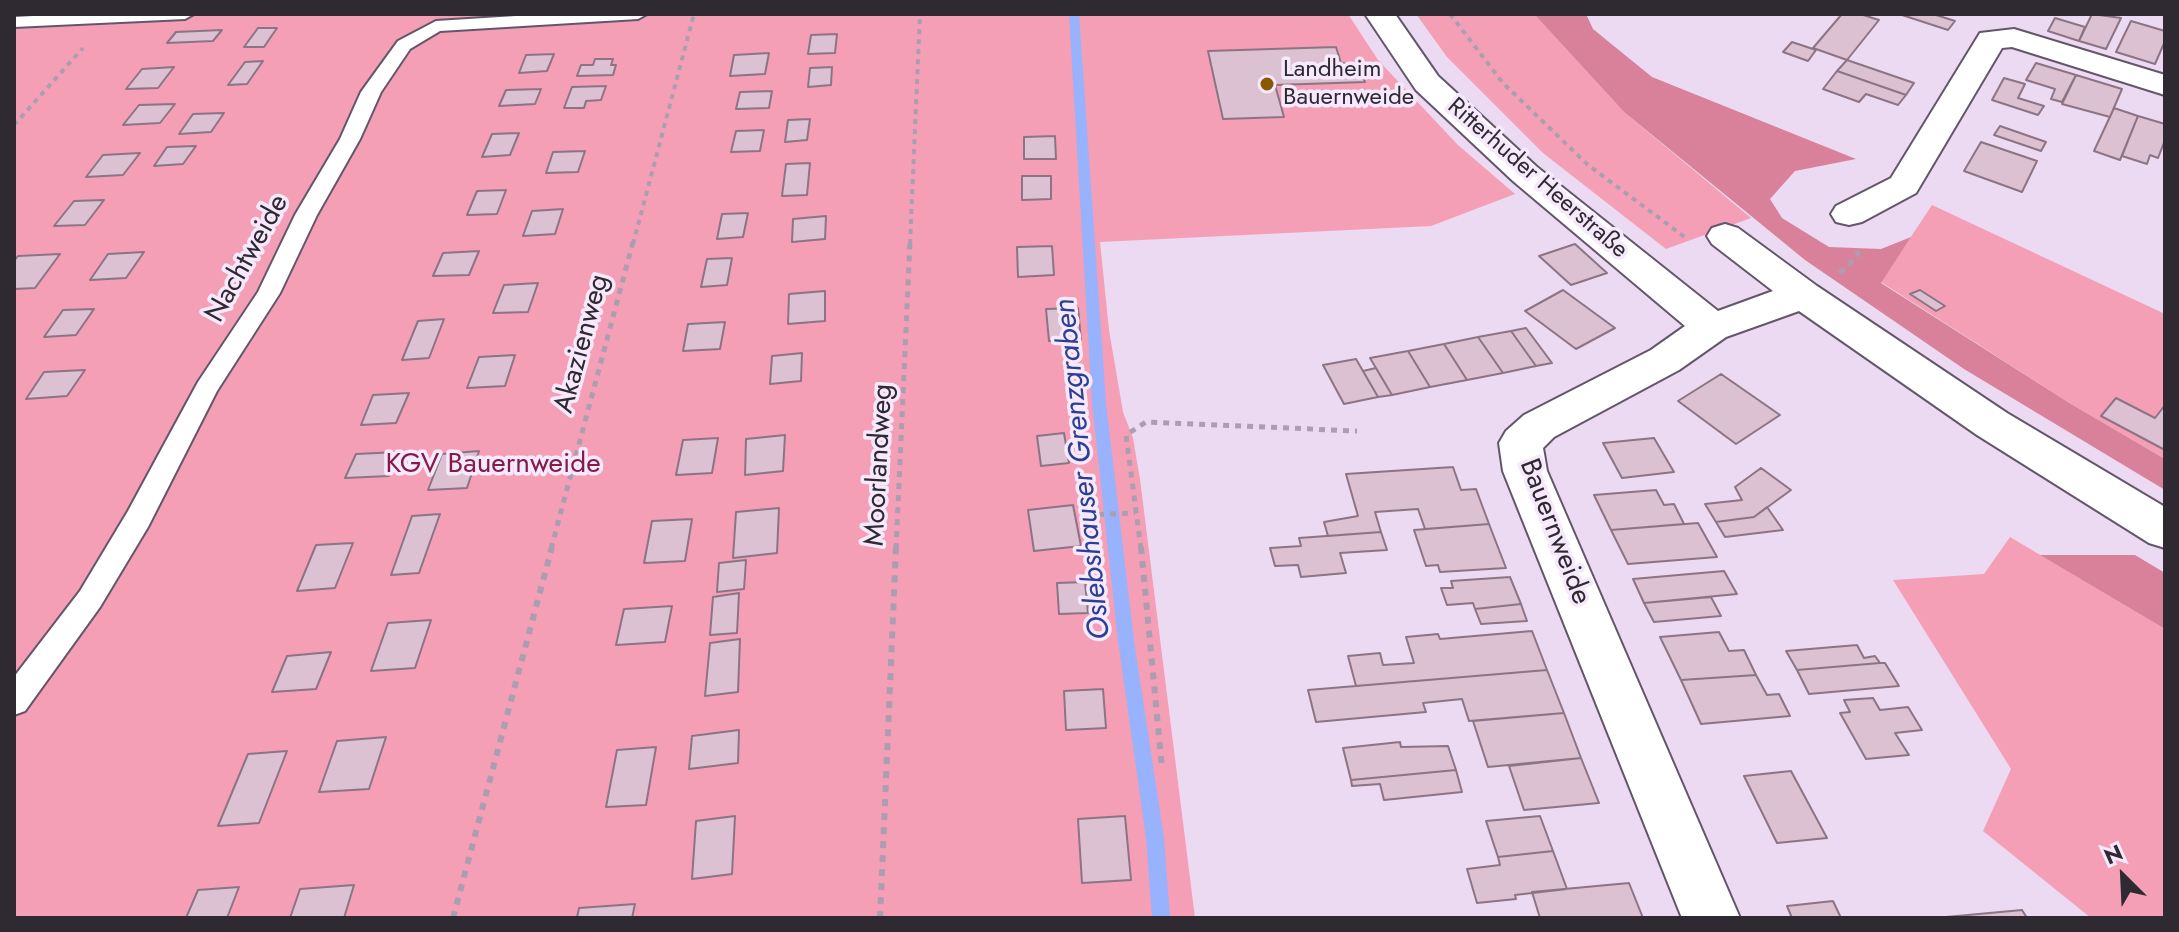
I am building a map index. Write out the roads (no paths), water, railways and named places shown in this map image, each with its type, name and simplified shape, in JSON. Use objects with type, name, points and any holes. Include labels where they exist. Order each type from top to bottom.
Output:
[{"type":"street","name":"Ritterhuder Heerstraße","points":[[1380,14],[1427,83],[1525,174],[1712,327]]},
{"type":"street","points":[[1849,214],[1904,185],[1991,40],[2014,38],[2165,85]]},
{"type":"street","points":[[1710,240],[1803,295],[1992,424],[2165,530]]},
{"type":"street","name":"Bauernweide","points":[[1711,918],[1525,471],[1521,443],[1539,426],[1665,360],[1712,327],[1803,295]]},
{"type":"lane","points":[[14,22],[185,14]]},
{"type":"lane","name":"Nachtweide","points":[[14,701],[90,599],[138,519],[207,388],[269,293],[306,215],[350,139],[371,92],[404,45],[428,20],[638,14]]},
{"type":"waterway","name":"Oslebshauser Grenzgraben","points":[[1074,14],[1099,403],[1126,641],[1155,838],[1161,918]]},
{"type":"place","name":"Landheim Bauernweide","points":[[1267,84]]},
{"type":"park label","name":"KGV Bauernweide","points":[[493,465]]}]
